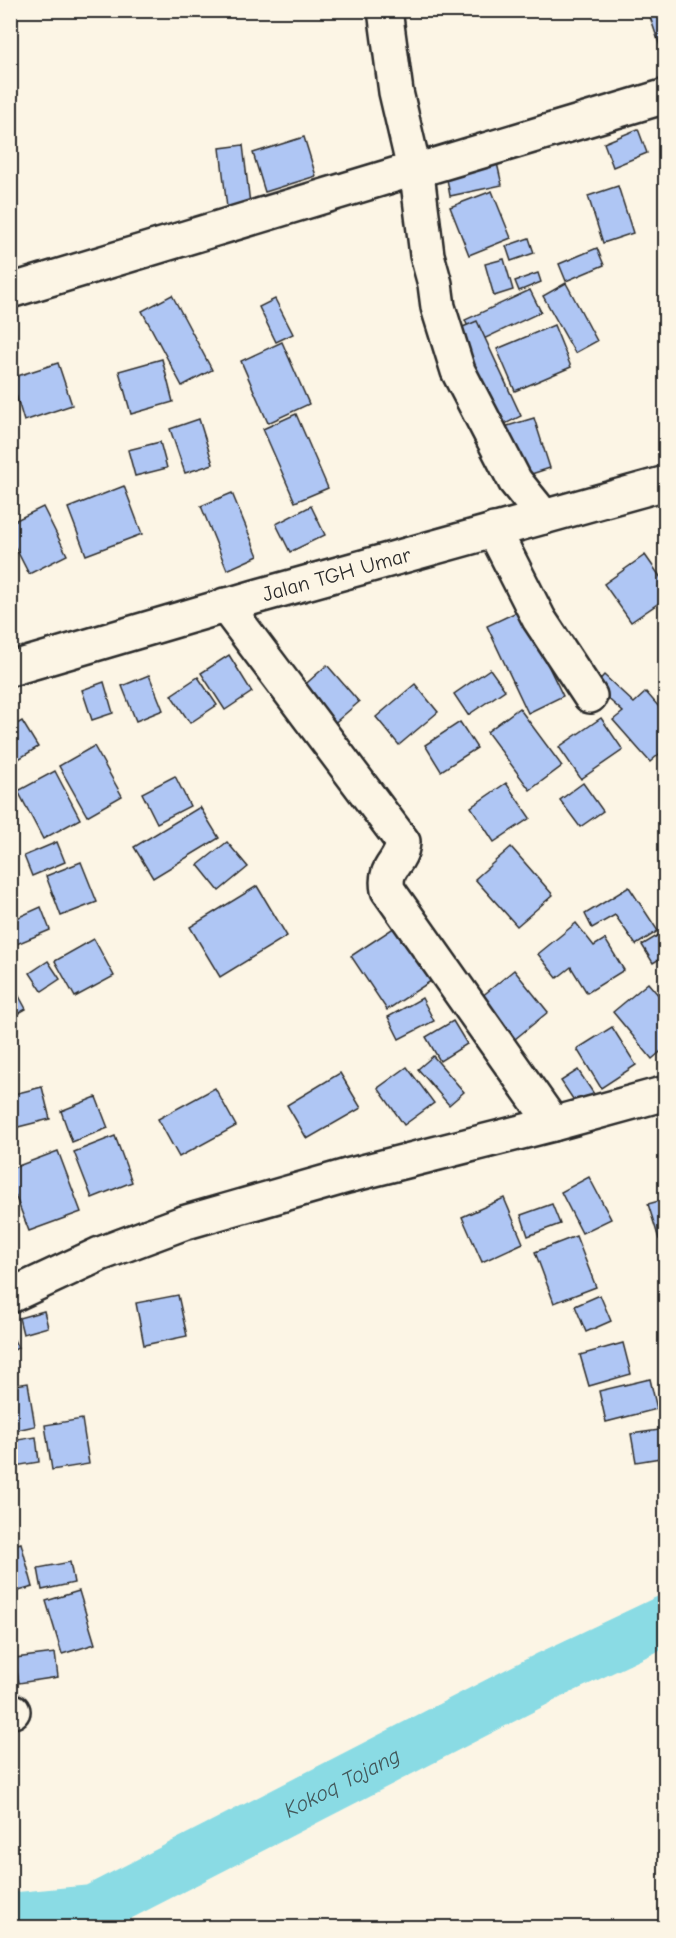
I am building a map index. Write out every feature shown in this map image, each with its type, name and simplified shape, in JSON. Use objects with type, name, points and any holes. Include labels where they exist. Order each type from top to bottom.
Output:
[{"type":"street","points":[[384,10],[396,92],[418,182],[438,308],[458,371],[515,481],[544,517]]},
{"type":"street","points":[[10,291],[414,169],[422,169],[666,96]]},
{"type":"street","name":"Jalan TGH Umar","points":[[10,669],[225,605],[666,483]]},
{"type":"street","points":[[494,530],[539,619],[590,696]]},
{"type":"street","points":[[225,605],[403,842],[400,855],[389,869],[386,880],[388,890],[554,1124]]},
{"type":"street","points":[[10,1296],[100,1254],[183,1223],[347,1176],[664,1099]]},
{"type":"building","points":[[666,10],[666,54],[663,55],[648,11]]},
{"type":"building","points":[[638,129],[647,153],[613,167],[604,143]]},
{"type":"building","points":[[304,137],[316,176],[265,192],[253,153]]},
{"type":"building","points":[[243,145],[250,204],[227,208],[220,148]]},
{"type":"building","points":[[497,163],[502,185],[450,196],[446,173]]},
{"type":"building","points":[[618,186],[633,233],[603,243],[588,196]]},
{"type":"building","points":[[492,191],[511,238],[469,255],[450,207]]},
{"type":"building","points":[[529,238],[534,253],[511,261],[506,246]]},
{"type":"building","points":[[597,248],[604,265],[566,281],[559,264]]},
{"type":"building","points":[[504,259],[513,290],[494,296],[485,264]]},
{"type":"building","points":[[538,273],[541,282],[519,291],[515,281]]},
{"type":"building","points":[[566,283],[597,341],[575,353],[543,296]]},
{"type":"building","points":[[530,290],[541,312],[475,343],[465,320]]},
{"type":"building","points":[[172,295],[212,370],[182,386],[142,311]]},
{"type":"building","points":[[275,299],[293,334],[276,342],[259,307]]},
{"type":"building","points":[[477,321],[521,416],[495,429],[451,332]]},
{"type":"building","points":[[554,325],[571,367],[515,391],[497,349]]},
{"type":"building","points":[[282,342],[309,404],[268,423],[241,361]]},
{"type":"building","points":[[162,359],[173,402],[131,414],[119,371]]},
{"type":"building","points":[[58,363],[72,405],[24,421],[11,378]]},
{"type":"building","points":[[296,414],[328,488],[295,502],[263,429]]},
{"type":"building","points":[[534,418],[550,468],[519,478],[504,427]]},
{"type":"building","points":[[199,419],[213,464],[185,473],[170,429]]},
{"type":"building","points":[[160,442],[167,468],[135,476],[128,450]]},
{"type":"building","points":[[124,486],[142,534],[86,555],[68,508]]},
{"type":"building","points":[[232,493],[258,556],[227,570],[201,506]]},
{"type":"building","points":[[311,506],[325,535],[290,552],[276,524]]},
{"type":"building","points":[[43,507],[67,555],[29,574],[10,537],[10,523]]},
{"type":"building","points":[[645,555],[666,585],[666,598],[631,622],[604,584]]},
{"type":"building","points":[[521,610],[563,696],[528,713],[487,626]]},
{"type":"building","points":[[229,655],[252,692],[225,710],[201,673]]},
{"type":"building","points":[[327,665],[359,702],[331,726],[299,690]]},
{"type":"building","points":[[490,669],[505,690],[468,715],[454,694]]},
{"type":"building","points":[[149,675],[163,710],[136,721],[122,686]]},
{"type":"building","points":[[604,675],[634,703],[646,692],[666,715],[666,748],[650,762],[613,720],[623,712],[594,686]]},
{"type":"building","points":[[198,677],[217,705],[190,723],[171,695]]},
{"type":"building","points":[[104,682],[113,713],[92,720],[82,690]]},
{"type":"building","points":[[415,684],[438,712],[399,745],[376,717]]},
{"type":"building","points":[[519,708],[562,766],[530,790],[487,732]]},
{"type":"building","points":[[601,718],[623,750],[581,779],[559,747]]},
{"type":"building","points":[[22,721],[38,747],[17,760],[10,748],[10,728]]},
{"type":"building","points":[[460,722],[477,748],[441,771],[425,745]]},
{"type":"building","points":[[94,746],[122,796],[87,816],[59,766]]},
{"type":"building","points":[[55,771],[80,819],[43,839],[18,791]]},
{"type":"building","points":[[175,776],[190,806],[157,823],[142,793]]},
{"type":"building","points":[[506,783],[530,818],[494,842],[471,807]]},
{"type":"building","points":[[583,783],[603,811],[580,827],[560,800]]},
{"type":"building","points":[[200,807],[219,838],[153,878],[134,847]]},
{"type":"building","points":[[57,842],[65,862],[32,876],[24,856]]},
{"type":"building","points":[[227,842],[248,867],[219,891],[198,865]]},
{"type":"building","points":[[511,847],[553,895],[517,926],[475,879]]},
{"type":"building","points":[[81,862],[97,902],[61,916],[46,876]]},
{"type":"building","points":[[10,868],[17,885],[10,887]]},
{"type":"building","points":[[257,886],[287,936],[220,977],[190,927]]},
{"type":"building","points":[[629,887],[658,931],[636,945],[615,915],[592,928],[585,914]]},
{"type":"building","points":[[41,907],[50,930],[12,946],[10,921]]},
{"type":"building","points":[[576,923],[594,946],[605,939],[624,970],[587,993],[571,967],[557,978],[538,954]]},
{"type":"building","points":[[395,927],[431,981],[387,1010],[351,956]]},
{"type":"building","points":[[662,933],[666,939],[666,955],[653,963],[642,945]]},
{"type":"building","points":[[94,939],[114,976],[75,997],[55,961]]},
{"type":"building","points":[[48,961],[60,979],[42,991],[30,973]]},
{"type":"building","points":[[514,970],[548,1012],[515,1039],[481,997]]},
{"type":"building","points":[[648,983],[666,1004],[666,1047],[652,1059],[613,1012]]},
{"type":"building","points":[[14,987],[26,1009],[10,1018],[10,989]]},
{"type":"building","points":[[422,998],[434,1021],[399,1039],[388,1017]]},
{"type":"building","points":[[453,1021],[467,1044],[440,1061],[426,1037]]},
{"type":"building","points":[[612,1027],[636,1065],[601,1088],[577,1049]]},
{"type":"building","points":[[433,1056],[464,1092],[449,1105],[418,1069]]},
{"type":"building","points":[[407,1067],[434,1103],[404,1125],[378,1088]]},
{"type":"building","points":[[578,1070],[598,1100],[581,1111],[561,1081]]},
{"type":"building","points":[[340,1073],[361,1108],[307,1139],[287,1105]]},
{"type":"building","points":[[42,1087],[50,1119],[14,1128],[10,1115],[10,1095]]},
{"type":"building","points":[[215,1088],[236,1126],[179,1157],[158,1119]]},
{"type":"building","points":[[96,1097],[108,1128],[72,1142],[61,1111]]},
{"type":"building","points":[[115,1136],[132,1182],[92,1198],[74,1152]]},
{"type":"building","points":[[58,1151],[81,1212],[29,1231],[10,1182],[10,1169]]},
{"type":"building","points":[[589,1177],[611,1219],[582,1233],[561,1192]]},
{"type":"building","points":[[504,1198],[523,1243],[482,1262],[462,1217]]},
{"type":"building","points":[[666,1199],[666,1237],[659,1239],[648,1204]]},
{"type":"building","points":[[552,1204],[560,1224],[528,1236],[521,1215]]},
{"type":"building","points":[[576,1236],[596,1287],[554,1303],[535,1252]]},
{"type":"building","points":[[178,1295],[187,1336],[144,1345],[136,1303]]},
{"type":"building","points":[[600,1295],[611,1321],[586,1332],[575,1306]]},
{"type":"building","points":[[44,1311],[48,1327],[23,1334],[19,1318]]},
{"type":"building","points":[[10,1332],[18,1348],[10,1352]]},
{"type":"building","points":[[623,1343],[631,1374],[589,1386],[580,1355]]},
{"type":"building","points":[[650,1379],[657,1409],[606,1422],[599,1391]]},
{"type":"building","points":[[28,1383],[35,1426],[12,1431],[10,1386]]},
{"type":"building","points":[[82,1419],[89,1464],[52,1470],[45,1425]]},
{"type":"building","points":[[666,1429],[666,1457],[636,1462],[631,1434]]},
{"type":"building","points":[[36,1437],[39,1462],[15,1466],[11,1441]]},
{"type":"building","points":[[21,1543],[33,1587],[15,1592],[10,1575],[10,1546]]},
{"type":"building","points":[[70,1562],[74,1583],[42,1590],[38,1568]]},
{"type":"building","points":[[79,1591],[95,1644],[62,1654],[46,1601]]},
{"type":"building","points":[[55,1653],[58,1677],[19,1683],[15,1658]]},
{"type":"waterway","name":"Kokoq Tojang","points":[[10,1918],[93,1910],[550,1675],[666,1620]]}]
